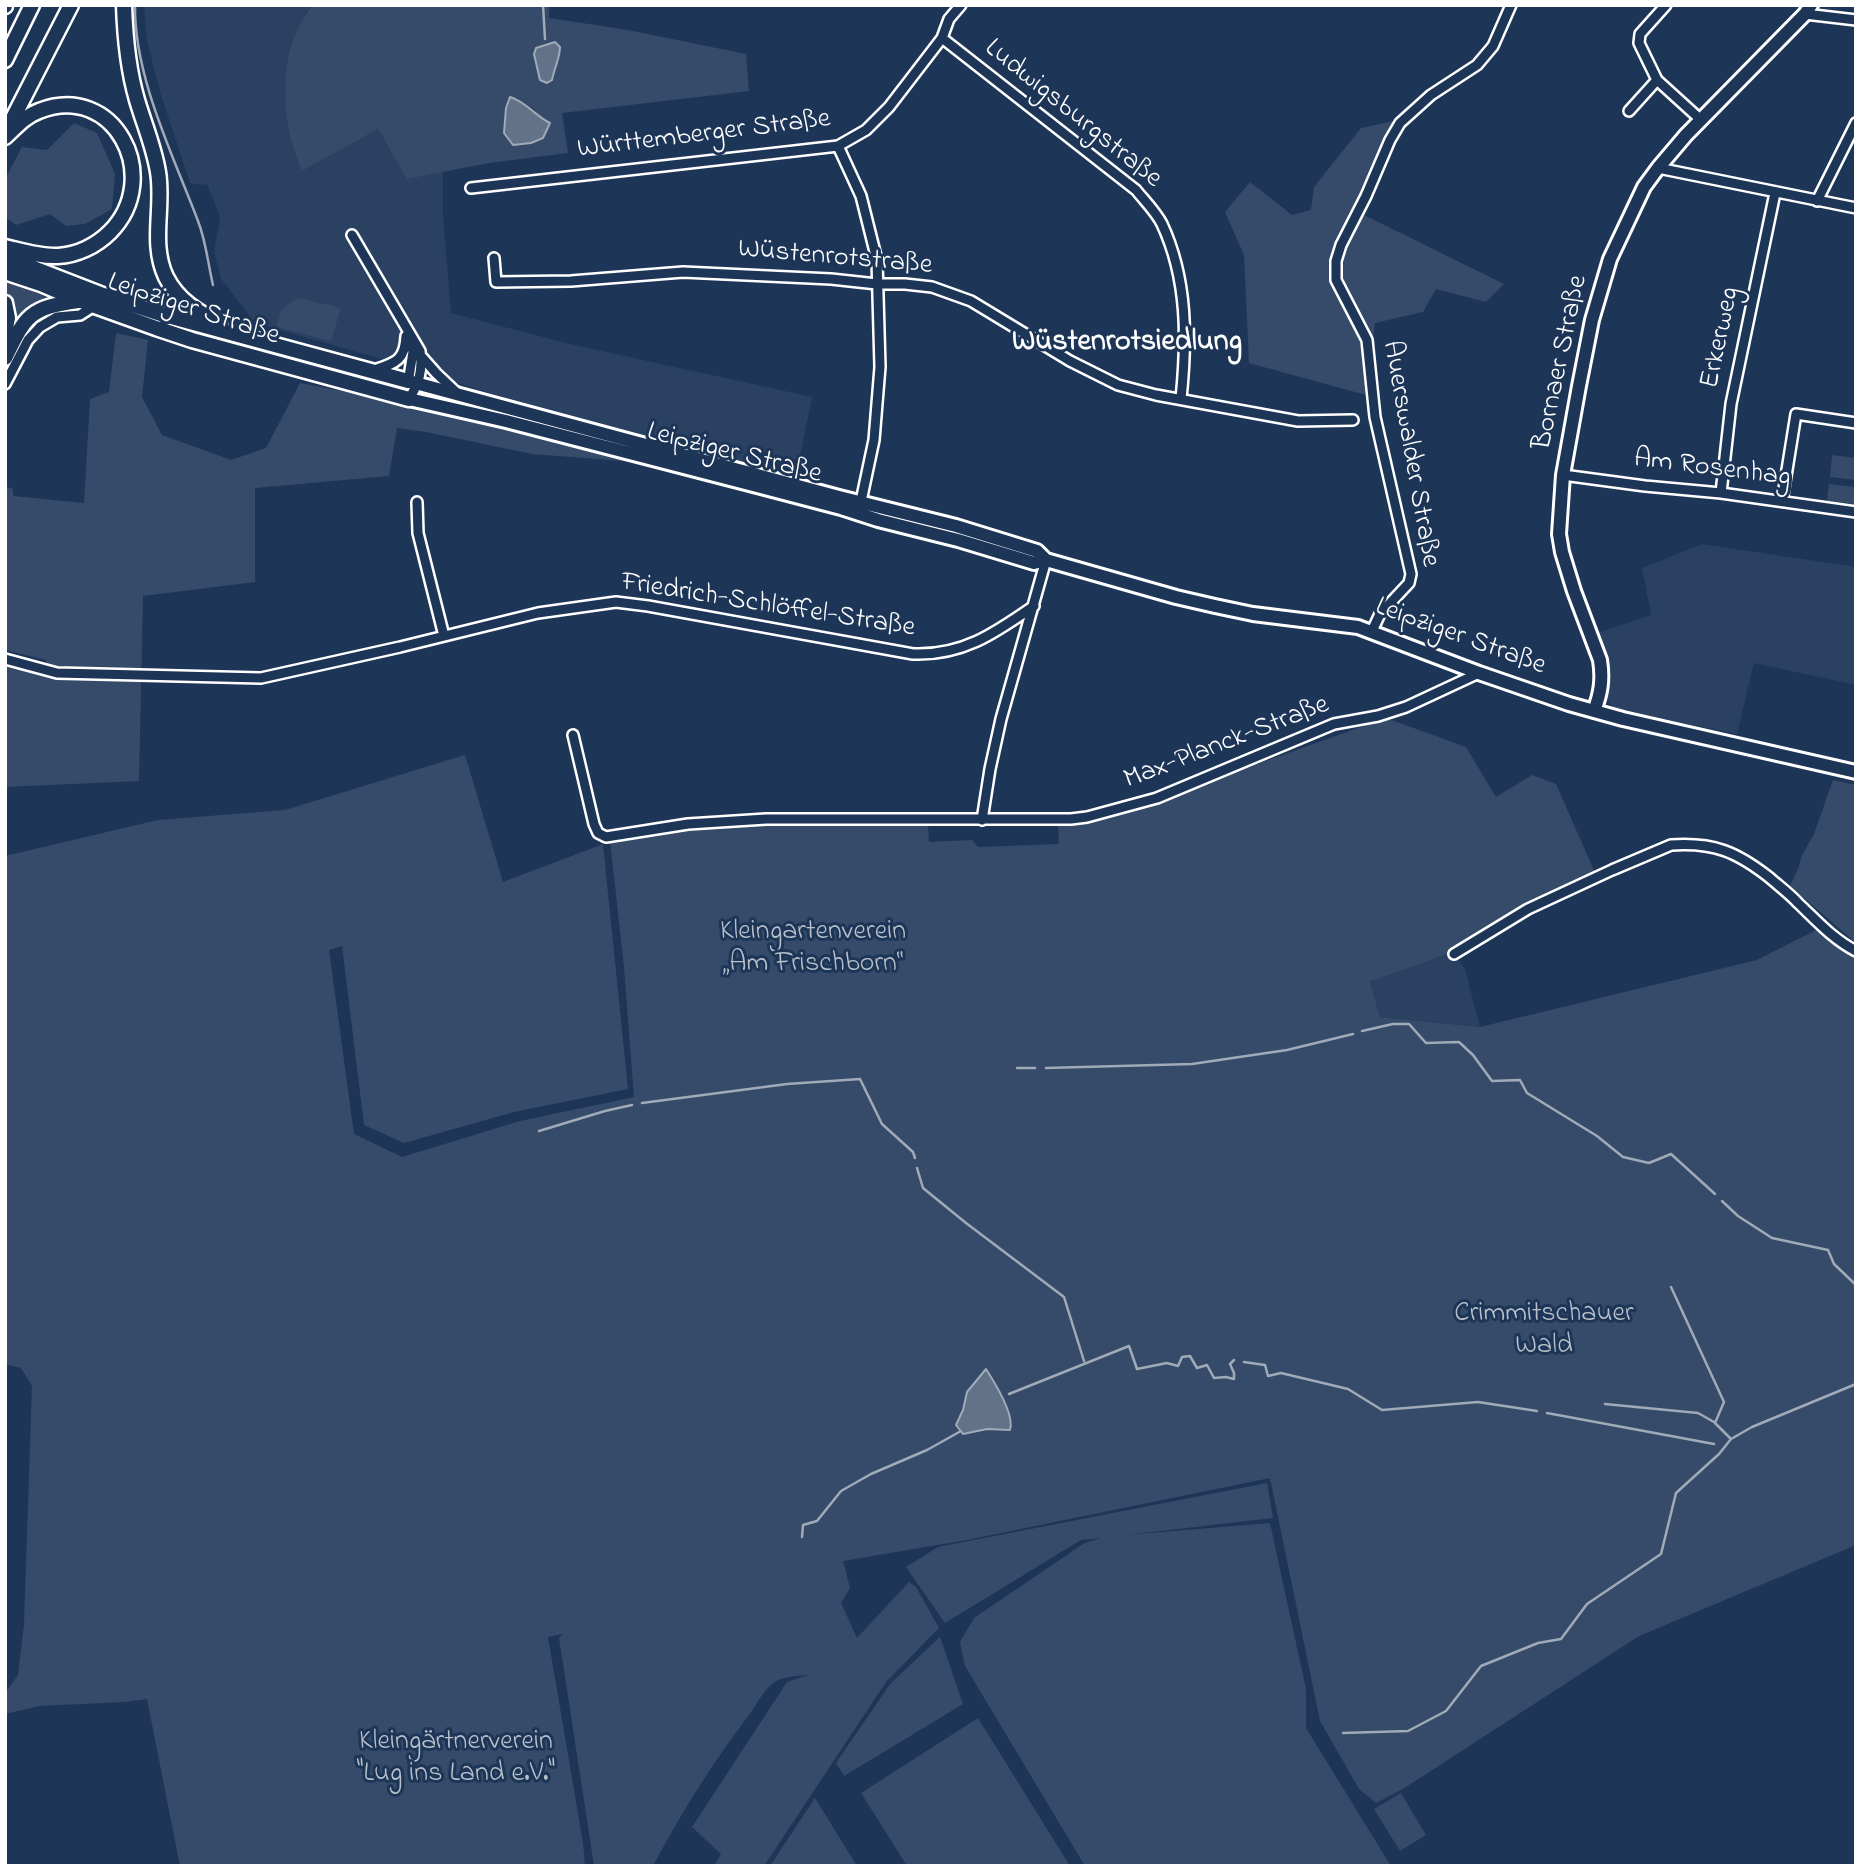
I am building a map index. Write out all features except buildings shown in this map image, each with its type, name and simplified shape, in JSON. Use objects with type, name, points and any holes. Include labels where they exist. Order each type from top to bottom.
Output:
[{"type":"highway","points":[[5,60],[32,5]]},
{"type":"highway","points":[[5,135],[71,5]]},
{"type":"highway","points":[[124,5],[132,79],[158,171],[160,204],[157,245],[161,264],[170,284],[191,307],[244,337]]},
{"type":"highway","points":[[5,135],[24,119],[40,111],[57,107],[83,109],[100,116],[119,133],[131,157],[133,176],[131,194],[120,220],[108,235],[93,246],[76,253],[57,256],[5,247]]},
{"type":"highway","name":"Leipziger Straße","points":[[5,257],[103,295],[164,315],[413,382]]},
{"type":"highway","name":"Leipziger Straße","points":[[5,272],[192,340],[409,399]]},
{"type":"highway","points":[[5,303],[8,318],[5,333]]},
{"type":"highway","points":[[5,358],[20,328],[30,316],[51,305],[88,303]]},
{"type":"main road","name":"Bornaer Straße","points":[[1594,711],[1602,690],[1600,660],[1574,591],[1559,534],[1563,475],[1592,320],[1610,260],[1644,187],[1658,168],[1808,10]]},
{"type":"main road","name":"Leipziger Straße","points":[[413,382],[860,508],[1034,563],[1046,560],[1177,597],[1253,614],[1347,625],[1372,631],[1479,673],[1594,711],[1856,772]]},
{"type":"main road","name":"Leipziger Straße","points":[[409,399],[860,508]]},
{"type":"street","name":"Württemberger Straße","points":[[471,188],[838,146],[866,130],[889,107],[942,38],[949,19],[961,5]]},
{"type":"street","name":"Auerswalder Straße","points":[[1372,631],[1380,614],[1409,583],[1411,575],[1376,417],[1367,340],[1336,280],[1336,261],[1341,245],[1400,123],[1431,95],[1477,65],[1493,46],[1511,5]]},
{"type":"street","points":[[1666,5],[1640,34],[1639,43],[1657,80],[1701,120]]},
{"type":"street","points":[[1808,10],[1856,20]]},
{"type":"street","name":"Ludwigsburgstraße","points":[[942,38],[1136,190],[1161,222],[1176,263],[1184,314],[1185,354],[1181,399]]},
{"type":"street","points":[[1629,111],[1657,80]]},
{"type":"street","points":[[1817,201],[1855,125]]},
{"type":"street","points":[[838,146],[861,196],[877,260],[880,367],[874,440],[860,508]]},
{"type":"street","points":[[1658,168],[1856,208]]},
{"type":"street","name":"Erkerweg","points":[[1721,493],[1731,404],[1775,193]]},
{"type":"street","points":[[352,235],[418,345],[421,356],[459,394]]},
{"type":"street","name":"Wüstenrotstraße","points":[[494,258],[496,282],[571,281],[683,272],[818,278],[932,287],[971,301],[1070,361],[1118,385],[1156,395],[1298,421],[1353,420]]},
{"type":"street","points":[[5,384],[29,340],[40,327],[57,317],[80,315],[88,303]]},
{"type":"street","points":[[370,371],[394,363],[402,356],[407,327]]},
{"type":"street","points":[[407,327],[413,352],[413,382]]},
{"type":"street","points":[[409,399],[421,356]]},
{"type":"street","points":[[1782,501],[1796,414],[1856,423]]},
{"type":"street","name":"Am Rosenhag","points":[[1563,475],[1856,512]]},
{"type":"street","points":[[417,502],[418,533],[444,636]]},
{"type":"street","points":[[982,820],[1002,719],[1046,560]]},
{"type":"street","name":"Friedrich-Schlöffel-Straße","points":[[5,659],[57,673],[261,678],[538,614],[616,602],[913,654],[933,655],[955,651],[975,643],[995,633],[1034,606]]},
{"type":"street","name":"Max-Planck-Straße","points":[[573,735],[594,824],[598,833],[606,837],[688,824],[766,819],[1071,819],[1157,798],[1334,724],[1378,716],[1479,673]]},
{"type":"street","points":[[1454,954],[1528,909],[1578,885],[1671,845],[1687,844],[1727,850],[1751,863],[1796,900],[1838,942],[1856,951]]},
{"type":"shaded area","points":[[144,5],[313,5],[305,14],[287,69],[285,96],[288,123],[302,170],[378,129],[407,178],[443,171],[443,216],[451,313],[570,344],[812,397],[796,477],[490,393],[255,323],[221,279],[214,252],[220,217],[207,184],[190,183],[160,92],[147,41]]},
{"type":"shaded area","points":[[555,42],[560,47],[559,55],[552,80],[547,83],[540,80],[534,54],[536,48]]},
{"type":"shaded area","points":[[510,97],[550,123],[543,138],[531,143],[513,145],[504,133],[506,108]]},
{"type":"shaded area","points":[[1702,544],[1856,567],[1856,685],[1754,663],[1737,734],[1612,707],[1608,699],[1606,665],[1595,634],[1651,615],[1642,568]]},
{"type":"shaded area","points":[[1453,952],[1465,969],[1480,1027],[1380,1017],[1370,982]]},
{"type":"shaded area","points":[[986,1369],[1007,1408],[1010,1430],[987,1429],[963,1434],[956,1425],[967,1392]]},
{"type":"green space","points":[[313,5],[549,5],[549,18],[628,30],[746,54],[749,91],[562,113],[568,153],[489,163],[407,179],[378,129],[302,171],[290,136],[285,94],[291,46],[304,17]],"holes":[[[555,43],[560,47],[558,57],[540,80],[538,69]],[[516,98],[534,109],[542,120],[550,123],[543,138],[504,133],[506,108]]]},
{"type":"green space","points":[[1393,121],[1356,211],[1504,284],[1486,302],[1436,289],[1423,312],[1375,323],[1366,395],[1249,363],[1244,255],[1225,212],[1250,182],[1292,215],[1311,210],[1314,187],[1361,128]]},
{"type":"green space","points":[[74,123],[97,133],[115,174],[112,209],[85,224],[66,226],[50,214],[16,225],[5,217],[5,179],[22,147],[47,150]]},
{"type":"green space","points":[[5,280],[51,300],[10,337],[10,302],[5,292]]},
{"type":"green space","points":[[298,298],[341,308],[331,341],[276,327],[282,309]]},
{"type":"green space","points":[[116,333],[148,340],[142,397],[162,435],[231,460],[266,448],[300,383],[389,400],[648,463],[532,454],[397,428],[389,476],[255,488],[255,582],[143,596],[139,781],[5,787],[5,666],[47,677],[46,660],[5,650],[5,486],[13,489],[13,496],[84,503],[90,399],[109,392]]},
{"type":"green space","points":[[1832,455],[1856,458],[1856,480],[1830,477]]},
{"type":"green space","points":[[1829,484],[1856,487],[1856,504],[1827,501]]},
{"type":"green space","name":"Crimmitschauer Wald","points":[[1386,718],[1466,747],[1496,797],[1532,775],[1556,784],[1596,875],[1453,952],[1370,982],[1380,1017],[1480,1027],[1757,960],[1820,928],[1856,953],[1856,1545],[1639,1636],[1403,1789],[1376,1803],[1359,1789],[1320,1721],[1270,1478],[967,1540],[843,1561],[850,1588],[841,1603],[857,1638],[909,1582],[916,1587],[939,1628],[886,1682],[764,1866],[714,1866],[721,1854],[692,1827],[787,1682],[808,1675],[780,1679],[766,1691],[698,1788],[653,1866],[594,1866],[559,1638],[563,1634],[548,1637],[585,1866],[180,1866],[147,1699],[39,1706],[5,1714],[5,1693],[18,1675],[24,1624],[32,1386],[21,1368],[5,1364],[5,856],[158,820],[285,810],[465,755],[503,882],[603,844],[628,1089],[514,1112],[404,1143],[364,1125],[342,946],[329,950],[354,1134],[402,1157],[520,1121],[634,1097],[624,967],[610,841],[718,826],[831,822],[928,825],[929,842],[972,840],[978,847],[1059,844],[1058,824],[1115,815]]},
{"type":"green space","points":[[1833,780],[1856,785],[1856,943],[1790,886],[1814,834]]},
{"type":"green space","points":[[1267,1483],[1273,1518],[1126,1535],[1270,1523],[1306,1689],[1306,1728],[1391,1866],[1085,1866],[965,1666],[960,1642],[974,1618],[1083,1544],[1100,1538],[1081,1540],[945,1623],[906,1567],[938,1547]]},
{"type":"green space","points":[[940,1637],[963,1704],[844,1776],[836,1763],[890,1684]]},
{"type":"green space","points":[[978,1718],[1070,1866],[907,1866],[861,1793]]},
{"type":"green space","points":[[1401,1793],[1426,1835],[1400,1851],[1374,1809]]},
{"type":"green space","points":[[815,1798],[857,1866],[770,1866]]},
{"type":"waterway","points":[[135,5],[136,32],[148,88],[201,229],[213,285]]},
{"type":"waterway","points":[[543,5],[545,39]]},
{"type":"waterway","points":[[1362,1031],[1393,1024],[1409,1024],[1426,1043],[1459,1042],[1473,1055],[1492,1081],[1520,1080],[1527,1093],[1597,1136],[1623,1157],[1649,1163],[1671,1154],[1715,1194]]},
{"type":"waterway","points":[[1046,1068],[1192,1064],[1287,1050],[1353,1034]]},
{"type":"waterway","points":[[1017,1068],[1035,1068]]},
{"type":"waterway","points":[[642,1103],[787,1084],[860,1079],[882,1124],[913,1152],[915,1158]]},
{"type":"waterway","points":[[539,1131],[632,1105]]},
{"type":"waterway","points":[[917,1168],[923,1188],[1064,1297],[1084,1361]]},
{"type":"waterway","points":[[1722,1201],[1738,1216],[1772,1238],[1828,1250],[1834,1264],[1856,1285]]},
{"type":"waterway","points":[[1671,1287],[1724,1402],[1715,1423],[1731,1439]]},
{"type":"waterway","points":[[1009,1394],[1129,1346],[1137,1369],[1167,1363],[1178,1366],[1182,1357],[1190,1356],[1197,1368],[1207,1365],[1214,1378],[1234,1379],[1230,1364],[1234,1360]]},
{"type":"waterway","points":[[1244,1362],[1265,1365],[1268,1376],[1281,1373],[1348,1389],[1382,1410],[1478,1402],[1537,1411]]},
{"type":"waterway","points":[[1343,1733],[1408,1731],[1446,1711],[1481,1666],[1538,1643],[1561,1639],[1587,1604],[1661,1554],[1676,1493],[1719,1454],[1731,1439],[1752,1427],[1856,1384]]},
{"type":"waterway","points":[[1605,1404],[1698,1413],[1714,1422]]},
{"type":"waterway","points":[[1547,1413],[1714,1444]]},
{"type":"waterway","points":[[802,1537],[803,1525],[817,1521],[841,1491],[961,1431]]},
{"type":"district","name":"Wüstenrotsiedlung","points":[[1127,344]]},
{"type":"park label","name":"Kleingartenverein „Am Frischborn“","points":[[813,949]]},
{"type":"park label","name":"Kleingärtnerverein \"Lug ins Land e.V.\"","points":[[456,1759]]}]
